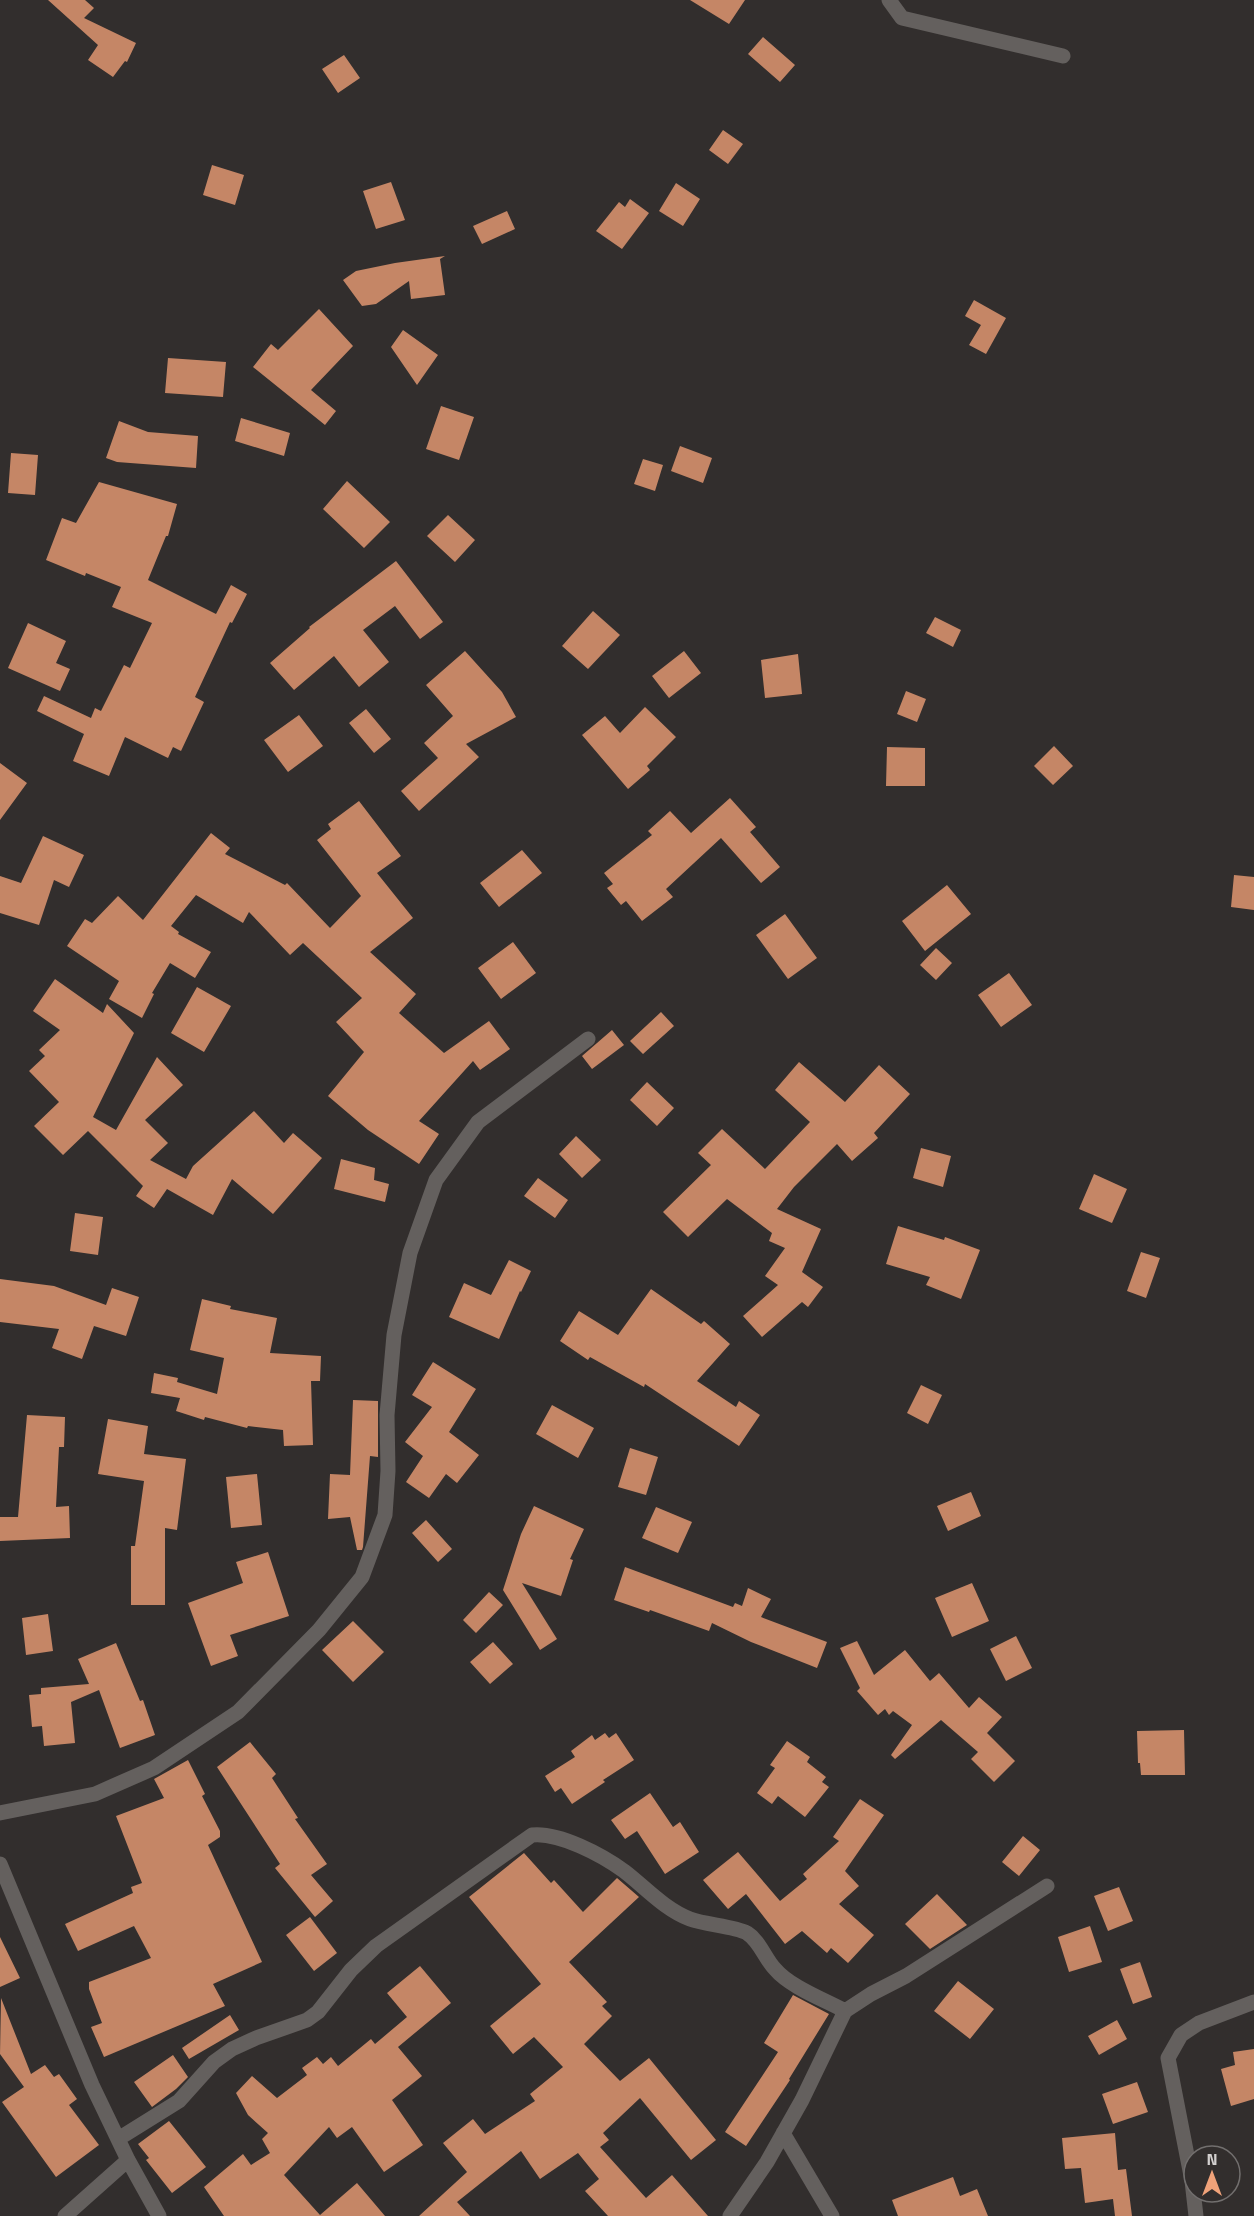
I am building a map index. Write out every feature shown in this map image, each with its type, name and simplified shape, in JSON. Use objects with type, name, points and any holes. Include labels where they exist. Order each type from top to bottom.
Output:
[{"type":"street","points":[[889,0],[902,18],[1063,56]]},
{"type":"street","points":[[0,1813],[95,1794],[154,1768],[238,1712],[319,1630],[362,1577],[385,1515],[388,1471],[387,1415],[394,1335],[410,1253],[436,1180],[478,1122],[588,1039]]},
{"type":"street","points":[[118,2139],[179,2101],[208,2068],[232,2049],[307,2020],[318,2012],[351,1970],[376,1946],[532,1835],[545,1834],[574,1843],[622,1869],[671,1909],[690,1919],[747,1933],[776,1970],[790,1981],[845,2011]]},
{"type":"street","points":[[0,1864],[92,2085],[128,2160],[159,2216]]},
{"type":"street","points":[[730,2216],[802,2100],[845,2011],[871,1994],[906,1976],[1047,1886]]},
{"type":"street","points":[[1196,2216],[1192,2181],[1168,2058],[1181,2035],[1199,2023],[1254,2002]]},
{"type":"street","points":[[783,2133],[832,2216]]},
{"type":"street","points":[[65,2216],[128,2160]]},
{"type":"building","points":[[48,0],[85,0],[94,8],[84,18],[136,43],[127,62],[125,61],[113,77],[88,60],[98,45]]},
{"type":"building","points":[[690,0],[745,0],[729,24]]},
{"type":"building","points":[[763,37],[795,65],[780,82],[748,54]]},
{"type":"building","points":[[344,55],[360,78],[338,93],[322,69]]},
{"type":"building","points":[[723,130],[743,144],[728,164],[709,150]]},
{"type":"building","points":[[212,165],[244,175],[235,205],[203,195]]},
{"type":"building","points":[[391,182],[405,220],[376,229],[363,191]]},
{"type":"building","points":[[676,183],[700,199],[683,226],[659,211]]},
{"type":"building","points":[[630,199],[649,213],[622,249],[596,231],[619,202],[625,207]]},
{"type":"building","points":[[507,211],[515,229],[482,244],[473,226]]},
{"type":"building","points":[[445,256],[440,259],[445,295],[411,299],[409,281],[376,304],[362,306],[343,280],[356,271]]},
{"type":"building","points":[[974,300],[1006,318],[986,354],[969,345],[981,325],[965,316]]},
{"type":"building","points":[[319,309],[353,346],[311,390],[336,411],[325,425],[253,367],[271,344],[278,350]]},
{"type":"building","points":[[403,330],[438,355],[417,385],[391,347]]},
{"type":"building","points":[[168,358],[226,362],[223,397],[165,393]]},
{"type":"building","points":[[441,406],[474,417],[459,460],[426,449]]},
{"type":"building","points":[[241,418],[290,433],[284,456],[235,441]]},
{"type":"building","points":[[119,421],[148,432],[198,436],[196,468],[117,462],[106,458]]},
{"type":"building","points":[[680,446],[712,458],[703,483],[671,471]]},
{"type":"building","points":[[11,453],[38,455],[35,495],[8,493]]},
{"type":"building","points":[[643,459],[663,465],[655,491],[634,484]]},
{"type":"building","points":[[347,481],[390,522],[364,548],[323,509]]},
{"type":"building","points":[[99,482],[177,504],[168,536],[166,536],[148,580],[216,614],[231,585],[247,594],[232,623],[230,622],[195,697],[204,702],[181,751],[173,747],[168,758],[125,737],[109,776],[73,761],[84,734],[37,711],[44,696],[91,718],[95,708],[101,711],[124,665],[130,668],[152,623],[112,607],[121,587],[86,573],[85,576],[46,560],[62,518],[76,523]]},
{"type":"building","points":[[448,515],[475,540],[455,562],[427,536]]},
{"type":"building","points":[[396,561],[443,622],[420,639],[395,606],[363,630],[389,662],[359,687],[334,656],[294,690],[270,663],[309,627]]},
{"type":"building","points":[[593,611],[620,635],[588,669],[562,646]]},
{"type":"building","points":[[935,617],[961,630],[953,647],[926,633]]},
{"type":"building","points":[[28,623],[66,641],[56,663],[70,669],[60,691],[8,668]]},
{"type":"building","points":[[465,651],[502,692],[516,717],[466,744],[479,757],[419,811],[401,791],[438,758],[424,743],[453,716],[426,685]]},
{"type":"building","points":[[684,651],[701,673],[669,698],[652,676]]},
{"type":"building","points":[[798,654],[802,694],[765,698],[761,660]]},
{"type":"building","points":[[906,691],[926,699],[917,722],[897,714]]},
{"type":"building","points":[[645,707],[676,737],[647,766],[650,770],[628,789],[582,735],[605,716],[620,733]]},
{"type":"building","points":[[366,709],[391,739],[374,753],[349,723]]},
{"type":"building","points":[[299,715],[323,746],[288,772],[264,740]]},
{"type":"building","points":[[1054,746],[1073,766],[1053,785],[1034,766]]},
{"type":"building","points":[[887,747],[925,748],[925,786],[886,786]]},
{"type":"building","points":[[0,763],[27,783],[0,820]]},
{"type":"building","points":[[730,798],[756,827],[750,832],[780,867],[761,883],[721,838],[666,889],[673,897],[642,921],[626,901],[621,905],[607,888],[613,884],[604,873],[652,835],[648,831],[670,811],[691,833]]},
{"type":"building","points":[[359,801],[401,856],[377,873],[413,918],[370,952],[416,994],[399,1013],[444,1053],[489,1021],[510,1049],[480,1070],[473,1061],[419,1121],[439,1134],[419,1164],[368,1130],[328,1096],[364,1052],[336,1022],[362,998],[303,943],[290,955],[249,912],[243,923],[196,895],[171,926],[179,932],[178,934],[211,952],[195,978],[170,963],[152,993],[154,994],[142,1018],[109,999],[119,981],[67,946],[85,919],[92,923],[118,896],[143,920],[211,833],[230,848],[225,854],[285,885],[287,883],[330,928],[361,896],[317,840],[331,829],[328,824]]},
{"type":"building","points":[[43,836],[84,855],[69,887],[54,880],[39,925],[0,913],[0,876],[21,883]]},
{"type":"building","points":[[522,850],[542,873],[499,907],[480,883]]},
{"type":"building","points":[[1234,875],[1254,877],[1254,910],[1231,907]]},
{"type":"building","points":[[947,885],[971,914],[925,951],[902,921]]},
{"type":"building","points":[[785,914],[817,958],[788,979],[756,935]]},
{"type":"building","points":[[513,942],[536,973],[501,999],[478,968]]},
{"type":"building","points":[[936,948],[952,963],[936,980],[920,965]]},
{"type":"building","points":[[1009,973],[1032,1005],[1001,1027],[978,995]]},
{"type":"building","points":[[55,979],[103,1013],[107,1004],[134,1033],[93,1117],[116,1130],[157,1057],[183,1085],[145,1120],[168,1143],[150,1160],[186,1179],[193,1166],[254,1111],[284,1143],[293,1133],[322,1158],[273,1214],[232,1179],[213,1215],[167,1189],[154,1208],[136,1196],[143,1186],[88,1131],[63,1155],[34,1126],[59,1102],[29,1071],[45,1056],[39,1050],[60,1030],[33,1011]]},
{"type":"building","points":[[197,987],[231,1006],[204,1052],[171,1033]]},
{"type":"building","points":[[661,1012],[674,1026],[643,1054],[630,1041]]},
{"type":"building","points":[[612,1030],[624,1045],[592,1069],[582,1056]]},
{"type":"building","points":[[799,1062],[845,1102],[879,1065],[910,1094],[874,1133],[878,1138],[852,1161],[837,1144],[794,1187],[777,1209],[821,1229],[802,1272],[823,1287],[808,1307],[802,1302],[762,1337],[743,1316],[778,1285],[765,1276],[785,1248],[769,1241],[772,1233],[727,1199],[688,1237],[663,1212],[711,1165],[698,1153],[722,1129],[765,1169],[810,1122],[775,1090]]},
{"type":"building","points":[[647,1082],[674,1108],[657,1126],[630,1100]]},
{"type":"building","points":[[576,1136],[601,1160],[582,1178],[559,1154]]},
{"type":"building","points":[[921,1148],[951,1156],[943,1187],[913,1178]]},
{"type":"building","points":[[341,1159],[375,1168],[374,1180],[389,1184],[385,1202],[334,1189]]},
{"type":"building","points":[[1094,1174],[1127,1189],[1112,1223],[1079,1209]]},
{"type":"building","points":[[538,1178],[568,1200],[555,1218],[524,1196]]},
{"type":"building","points":[[75,1213],[103,1217],[98,1255],[70,1251]]},
{"type":"building","points":[[898,1226],[944,1240],[945,1237],[980,1250],[961,1299],[926,1285],[930,1277],[886,1264]]},
{"type":"building","points":[[1141,1252],[1160,1258],[1146,1298],[1127,1291]]},
{"type":"building","points":[[509,1260],[531,1271],[499,1339],[449,1317],[464,1283],[491,1295]]},
{"type":"building","points":[[0,1279],[54,1286],[106,1305],[112,1288],[139,1297],[126,1336],[94,1326],[82,1359],[52,1348],[59,1329],[0,1322]]},
{"type":"building","points":[[651,1289],[701,1324],[704,1321],[730,1344],[697,1381],[736,1407],[739,1401],[760,1415],[739,1446],[645,1384],[644,1387],[590,1357],[588,1360],[560,1341],[579,1311],[618,1335]]},
{"type":"building","points":[[202,1299],[231,1306],[230,1309],[277,1318],[270,1353],[321,1356],[320,1381],[311,1381],[313,1445],[284,1446],[283,1430],[248,1426],[247,1428],[205,1417],[204,1420],[176,1411],[180,1398],[151,1393],[154,1373],[178,1378],[177,1382],[217,1394],[224,1358],[190,1350]]},
{"type":"building","points":[[433,1362],[476,1389],[449,1432],[479,1455],[457,1483],[446,1474],[429,1498],[406,1482],[423,1456],[405,1442],[432,1407],[412,1395]]},
{"type":"building","points":[[921,1385],[942,1395],[928,1424],[907,1413]]},
{"type":"building","points":[[353,1400],[378,1401],[378,1457],[370,1456],[362,1550],[357,1550],[350,1517],[328,1519],[330,1474],[350,1475]]},
{"type":"building","points":[[552,1405],[594,1428],[578,1458],[536,1434]]},
{"type":"building","points":[[27,1415],[65,1417],[64,1447],[59,1447],[56,1507],[69,1506],[70,1538],[0,1541],[0,1517],[18,1517]]},
{"type":"building","points":[[108,1419],[148,1426],[144,1454],[186,1459],[177,1530],[165,1528],[165,1605],[131,1605],[131,1546],[135,1546],[144,1481],[98,1474]]},
{"type":"building","points":[[630,1448],[658,1457],[646,1495],[618,1487]]},
{"type":"building","points":[[257,1474],[262,1525],[231,1528],[226,1477]]},
{"type":"building","points":[[971,1492],[981,1516],[948,1531],[937,1506]]},
{"type":"building","points":[[534,1506],[584,1529],[570,1559],[573,1560],[561,1596],[522,1583],[557,1639],[540,1650],[503,1590],[521,1534]]},
{"type":"building","points":[[656,1507],[692,1522],[678,1553],[642,1538]]},
{"type":"building","points":[[426,1520],[452,1549],[438,1562],[412,1533]]},
{"type":"building","points":[[268,1552],[289,1616],[230,1635],[238,1656],[211,1666],[188,1603],[243,1583],[236,1562]]},
{"type":"building","points":[[625,1567],[733,1607],[735,1603],[742,1606],[748,1588],[771,1599],[761,1617],[827,1642],[817,1668],[751,1642],[712,1623],[709,1631],[614,1600]]},
{"type":"building","points":[[972,1583],[989,1621],[952,1637],[935,1598]]},
{"type":"building","points":[[489,1592],[503,1605],[476,1633],[463,1620]]},
{"type":"building","points":[[48,1614],[53,1651],[26,1655],[22,1618]]},
{"type":"building","points":[[353,1621],[384,1652],[353,1682],[322,1650]]},
{"type":"building","points":[[1016,1636],[1032,1668],[1006,1681],[990,1649]]},
{"type":"building","points":[[857,1641],[874,1675],[905,1650],[930,1681],[939,1673],[969,1708],[979,1697],[1002,1717],[987,1733],[1015,1761],[994,1782],[971,1759],[978,1752],[941,1720],[895,1759],[891,1755],[912,1725],[893,1711],[889,1715],[885,1709],[878,1715],[857,1691],[860,1688],[840,1648]]},
{"type":"building","points":[[493,1642],[513,1664],[490,1684],[470,1662]]},
{"type":"building","points":[[116,1643],[140,1701],[143,1700],[155,1735],[120,1748],[99,1690],[71,1702],[75,1743],[44,1746],[42,1726],[32,1727],[29,1695],[41,1694],[41,1688],[89,1684],[78,1659]]},
{"type":"building","points":[[1184,1730],[1185,1775],[1141,1775],[1140,1763],[1138,1763],[1137,1731]]},
{"type":"building","points":[[605,1733],[609,1738],[616,1733],[634,1760],[572,1804],[561,1788],[555,1792],[545,1776],[575,1757],[571,1751],[592,1735],[595,1740]]},
{"type":"building","points":[[787,1741],[810,1757],[807,1762],[826,1777],[822,1782],[829,1787],[805,1817],[778,1796],[772,1804],[757,1793],[775,1768],[770,1765]]},
{"type":"building","points":[[250,1742],[276,1774],[272,1778],[298,1818],[295,1819],[327,1864],[311,1875],[333,1901],[315,1917],[275,1868],[280,1864],[217,1767]]},
{"type":"building","points":[[188,1760],[205,1794],[202,1796],[220,1831],[220,1837],[208,1845],[262,1962],[213,1984],[225,2006],[104,2057],[91,2027],[102,2023],[89,1989],[89,1982],[151,1958],[134,1926],[78,1951],[65,1924],[133,1893],[131,1887],[142,1883],[116,1816],[164,1798],[154,1779]]},
{"type":"building","points":[[650,1793],[673,1827],[680,1822],[699,1852],[665,1874],[637,1831],[625,1839],[611,1820]]},
{"type":"building","points":[[860,1799],[884,1815],[845,1871],[859,1886],[839,1904],[874,1935],[848,1963],[831,1948],[827,1953],[802,1931],[785,1944],[746,1894],[728,1909],[703,1880],[738,1852],[780,1901],[807,1879],[803,1874],[839,1841],[833,1837]]},
{"type":"building","points":[[1023,1836],[1040,1850],[1019,1876],[1002,1862]]},
{"type":"building","points":[[524,1853],[551,1883],[554,1880],[583,1912],[617,1878],[639,1897],[569,1962],[607,2002],[602,2006],[612,2016],[584,2044],[620,2081],[649,2058],[716,2140],[691,2160],[640,2098],[603,2133],[609,2140],[600,2147],[646,2198],[672,2175],[708,2216],[608,2216],[585,2191],[599,2179],[578,2153],[540,2179],[521,2151],[457,2202],[470,2216],[419,2216],[467,2172],[443,2143],[473,2119],[485,2134],[535,2101],[530,2094],[563,2067],[534,2037],[513,2054],[490,2026],[541,1984],[469,1897]]},
{"type":"building","points":[[1119,1887],[1133,1921],[1108,1931],[1094,1896]]},
{"type":"building","points":[[937,1894],[967,1925],[930,1949],[905,1924]]},
{"type":"building","points":[[310,1917],[337,1953],[314,1971],[286,1935]]},
{"type":"building","points":[[1090,1926],[1102,1962],[1069,1972],[1058,1937]]},
{"type":"building","points":[[0,1937],[20,1978],[0,1987]]},
{"type":"building","points":[[1140,1962],[1152,1997],[1133,2004],[1120,1969]]},
{"type":"building","points":[[420,1966],[451,2003],[398,2047],[422,2076],[392,2100],[423,2145],[384,2172],[352,2127],[337,2138],[329,2127],[284,2175],[320,2215],[357,2183],[385,2216],[224,2216],[204,2187],[243,2154],[251,2165],[270,2153],[262,2139],[268,2133],[248,2115],[236,2093],[252,2076],[277,2098],[307,2075],[302,2068],[317,2057],[323,2064],[331,2057],[338,2066],[371,2039],[375,2044],[407,2017],[387,1993]]},
{"type":"building","points":[[958,1981],[994,2009],[970,2039],[934,2011]]},
{"type":"building","points":[[793,1995],[829,2014],[790,2080],[746,2146],[725,2132],[778,2052],[764,2043]]},
{"type":"building","points":[[1,1998],[31,2074],[45,2065],[54,2077],[59,2074],[77,2099],[69,2105],[99,2145],[56,2177],[2,2102],[24,2087],[0,2054]]},
{"type":"building","points":[[230,2015],[239,2030],[189,2059],[182,2048]]},
{"type":"building","points":[[1117,2020],[1127,2039],[1099,2055],[1088,2036]]},
{"type":"building","points":[[1254,2049],[1254,2099],[1231,2106],[1221,2069],[1235,2065],[1233,2052]]},
{"type":"building","points":[[173,2055],[188,2077],[152,2107],[134,2082]]},
{"type":"building","points":[[1137,2082],[1148,2112],[1113,2124],[1102,2094]]},
{"type":"building","points":[[169,2121],[206,2167],[172,2193],[146,2160],[149,2158],[138,2144]]},
{"type":"building","points":[[1115,2133],[1118,2170],[1126,2169],[1132,2216],[1115,2216],[1113,2199],[1085,2203],[1081,2168],[1065,2169],[1062,2138]]},
{"type":"building","points":[[953,2177],[960,2196],[977,2189],[988,2216],[898,2216],[892,2200]]}]
